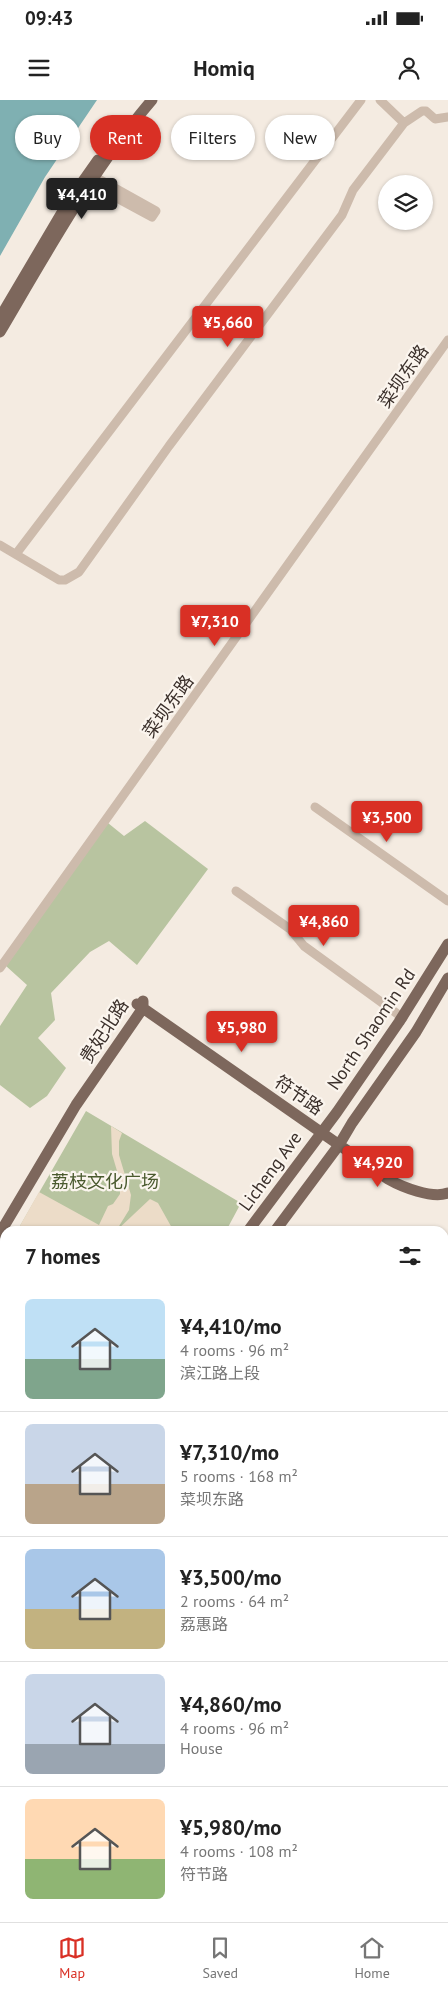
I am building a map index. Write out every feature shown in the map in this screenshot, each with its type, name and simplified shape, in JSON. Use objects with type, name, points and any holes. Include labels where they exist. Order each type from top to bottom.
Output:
[{"type":"main road","points":[[0,332],[131,113],[142,100]]},
{"type":"main road","points":[[0,316],[67,204],[91,179],[152,100]]},
{"type":"main road","name":"North Shaomin Rd","points":[[323,1129],[403,1018],[448,944]]},
{"type":"main road","name":"North Shaomin Rd","points":[[341,1142],[352,1123],[416,1032],[448,978]]},
{"type":"main road","name":"符节路","points":[[141,1004],[323,1129],[400,1186],[443,1195],[448,1192]]},
{"type":"main road","name":"贵妃北路","points":[[1,1223],[141,1004]]},
{"type":"main road","name":"Licheng Ave","points":[[252,1226],[323,1129]]},
{"type":"main road","points":[[279,1226],[341,1142]]},
{"type":"main road","points":[[301,1158],[318,1172]]},
{"type":"street","points":[[16,554],[361,100]]},
{"type":"street","points":[[380,100],[404,123]]},
{"type":"street","points":[[0,544],[59,580],[65,580],[78,572],[175,438],[342,215],[354,190],[404,123],[422,110],[435,119],[448,117]]},
{"type":"street","points":[[91,179],[154,214]]},
{"type":"street","name":"菜坝东路","points":[[0,968],[448,340]]},
{"type":"street","points":[[315,807],[447,900]]},
{"type":"street","points":[[236,891],[290,929],[304,946],[403,1018]]},
{"type":"green space","points":[[145,821],[208,869],[137,965],[109,941],[90,952],[51,993],[55,1020],[38,1038],[66,1068],[47,1096],[30,1108],[0,1085],[0,1026],[27,985],[6,966],[108,823],[124,836]]},
{"type":"green space","name":"荔枝文化广场","points":[[86,1111],[241,1203],[229,1226],[20,1226]]},
{"type":"shaded area","points":[[111,1126],[122,1133],[119,1141],[119,1155],[131,1195],[129,1210],[119,1226],[20,1226],[39,1192],[99,1225],[108,1206],[113,1204],[120,1194],[120,1181],[112,1154]]},
{"type":"shaded area","points":[[150,1199],[158,1203],[171,1226],[121,1226]]},
{"type":"water","points":[[0,100],[97,100],[80,125],[80,115],[15,115],[15,160],[56,160],[0,256]]}]
